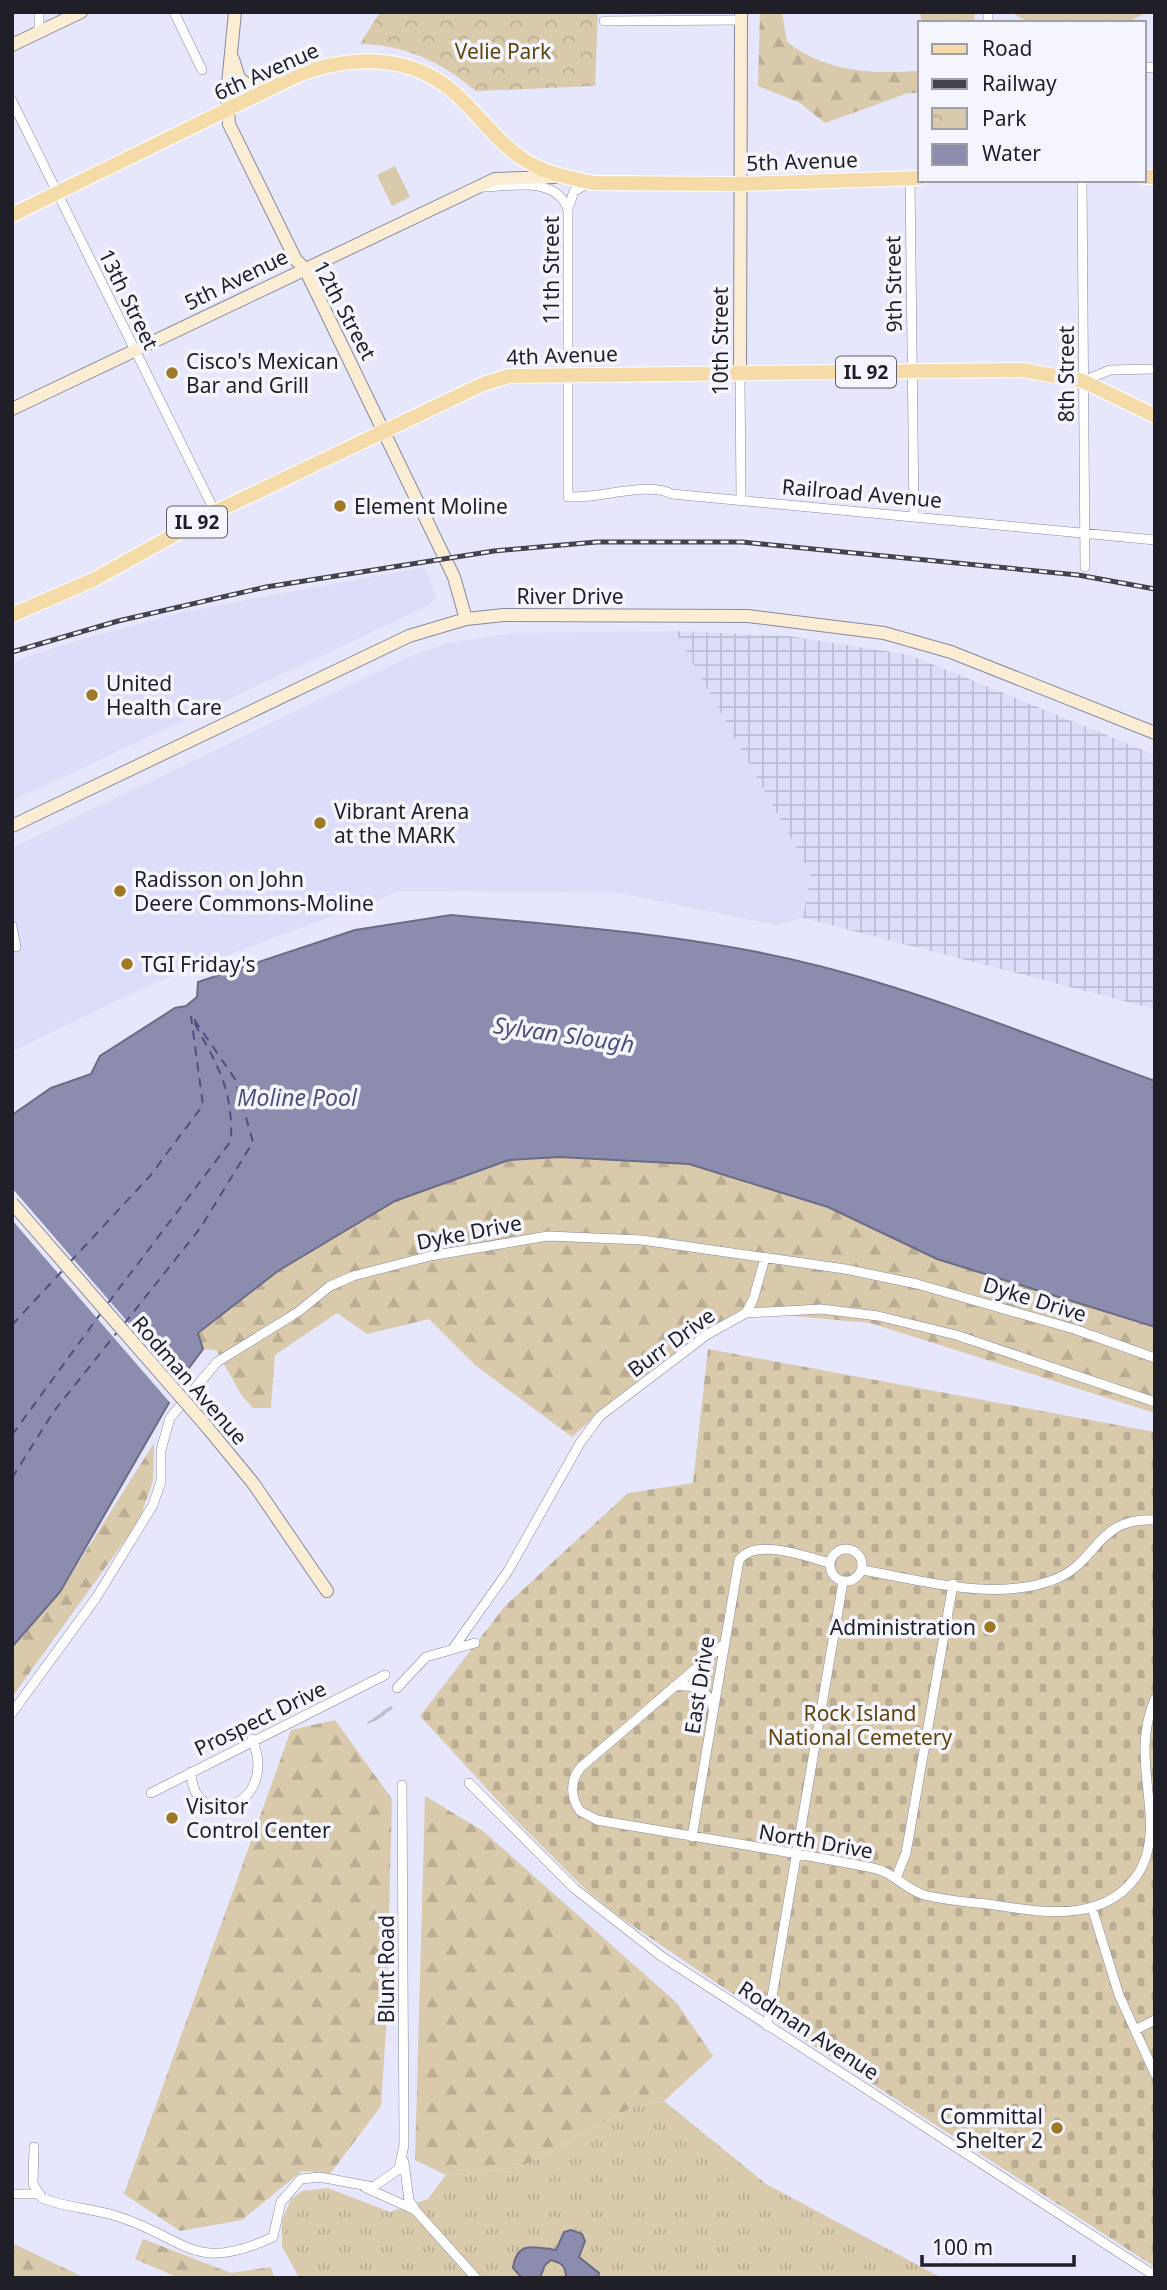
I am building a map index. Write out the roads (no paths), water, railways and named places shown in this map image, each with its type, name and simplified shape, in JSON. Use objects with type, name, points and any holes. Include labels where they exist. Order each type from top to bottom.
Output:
[{"type":"main road","name":"6th Avenue","points":[[12,215],[298,75],[337,62],[391,63],[428,75],[458,96],[517,155],[563,177]]},
{"type":"main road","name":"5th Avenue","points":[[563,177],[593,183],[739,184],[915,178]]},
{"type":"main road","name":"4th Avenue","points":[[12,615],[95,579],[215,512],[501,378],[568,374],[1022,370],[1083,381],[1155,416]]},
{"type":"street","points":[[39,12],[39,32]]},
{"type":"street","points":[[12,45],[81,12]]},
{"type":"street","points":[[173,12],[202,69]]},
{"type":"street","name":"12th Street","points":[[235,12],[226,110],[230,127],[296,260],[305,269],[384,431],[454,577],[466,619]]},
{"type":"street","points":[[604,22],[741,16]]},
{"type":"street","name":"10th Street","points":[[741,16],[741,499]]},
{"type":"street","points":[[231,52],[239,78],[249,86],[293,69],[337,62]]},
{"type":"street","name":"13th Street","points":[[12,101],[215,512]]},
{"type":"street","name":"5th Avenue","points":[[12,409],[506,176],[563,177]]},
{"type":"street","name":"9th Street","points":[[914,515],[912,371],[915,178]]},
{"type":"street","name":"8th Street","points":[[1082,182],[1085,567]]},
{"type":"street","name":"11th Street","points":[[568,497],[568,209],[574,191],[593,183]]},
{"type":"street","name":"5th Avenue","points":[[478,188],[549,188],[559,192],[568,209]]},
{"type":"street","name":"4th Avenue","points":[[1083,381],[1110,370],[1155,369]]},
{"type":"street","name":"Railroad Avenue","points":[[568,497],[607,496],[652,487],[672,494],[1155,540]]},
{"type":"street","name":"River Drive","points":[[12,826],[409,636],[466,619],[504,615],[748,616],[873,631],[951,652],[1155,733]]},
{"type":"street","points":[[12,926],[16,947],[12,943]]},
{"type":"street","name":"Rodman Avenue","points":[[12,1203],[253,1483],[327,1591]]},
{"type":"street","name":"Dyke Drive","points":[[12,1713],[96,1598],[152,1505],[161,1480],[162,1450],[170,1418],[217,1362],[298,1312],[330,1286],[353,1276],[430,1256],[548,1236],[642,1240],[845,1269],[962,1295],[1074,1329],[1155,1358]]},
{"type":"street","points":[[746,1313],[753,1300],[765,1258]]},
{"type":"street","name":"Burr Drive","points":[[454,1647],[508,1571],[594,1423],[677,1356],[729,1320],[746,1313],[821,1309],[878,1316],[956,1335],[1155,1402]]},
{"type":"street","points":[[862,1570],[995,1588],[1053,1581],[1083,1561],[1105,1534],[1127,1523],[1155,1520]]},
{"type":"street","points":[[849,1549],[859,1555],[862,1570],[857,1578],[843,1582],[834,1577],[830,1563],[839,1550],[849,1549]]},
{"type":"street","name":"East Drive","points":[[691,1837],[739,1560],[756,1550],[830,1563]]},
{"type":"street","points":[[766,2026],[843,1582]]},
{"type":"street","points":[[896,1878],[906,1853],[953,1584]]},
{"type":"street","points":[[397,1688],[426,1657],[475,1643]]},
{"type":"street","points":[[674,1686],[723,1645]]},
{"type":"street","name":"Prospect Drive","points":[[151,1793],[385,1675]]},
{"type":"street","points":[[674,1686],[691,1685],[699,1689],[710,1698],[713,1710]]},
{"type":"street","name":"North Drive","points":[[674,1686],[581,1767],[573,1780],[575,1805],[586,1816],[796,1856],[876,1868],[915,1891],[943,1898],[1051,1912],[1092,1908]]},
{"type":"street","points":[[1155,1699],[1144,1741],[1152,1818],[1151,1843],[1134,1879],[1117,1895],[1092,1908],[1119,1995],[1155,2074]]},
{"type":"street","points":[[191,1772],[195,1789],[205,1802],[221,1807],[237,1804],[253,1791],[256,1782],[258,1760],[252,1740]]},
{"type":"street","name":"Rodman Avenue","points":[[469,1783],[595,1906],[661,1956],[1155,2276]]},
{"type":"street","name":"Blunt Road","points":[[402,1785],[404,2154],[410,2200],[416,2211]]},
{"type":"street","points":[[1135,2030],[1155,2020]]},
{"type":"street","points":[[34,2147],[32,2174],[37,2194]]},
{"type":"street","points":[[363,2187],[373,2187],[392,2175],[402,2164],[404,2154]]},
{"type":"street","points":[[12,2194],[37,2194],[47,2200],[126,2219],[201,2254],[233,2252],[273,2237],[281,2202],[301,2179],[320,2177],[363,2187],[416,2211],[476,2278]]},
{"type":"water","name":"Moline Pool","points":[[451,915],[683,939],[774,955],[904,991],[1155,1081],[1155,1327],[937,1259],[828,1207],[689,1164],[559,1157],[509,1160],[395,1201],[278,1271],[198,1333],[203,1349],[189,1368],[60,1592],[12,1647],[12,1115],[51,1088],[91,1074],[100,1056],[197,997],[198,982],[355,930]]},
{"type":"water","points":[[571,2230],[582,2234],[585,2241],[579,2257],[599,2273],[598,2278],[566,2278],[563,2266],[551,2260],[545,2265],[540,2278],[522,2278],[513,2268],[518,2253],[523,2249],[534,2247],[556,2250],[564,2232]]},
{"type":"railway","points":[[12,652],[118,621],[266,587],[494,551],[597,542],[742,542],[1078,575],[1155,589]]},
{"type":"place","name":"Cisco's Mexican Bar and Grill","points":[[172,373]]},
{"type":"place","name":"Element Moline","points":[[340,506]]},
{"type":"place","name":"United Health Care","points":[[92,695]]},
{"type":"place","name":"Vibrant Arena at the MARK","points":[[320,823]]},
{"type":"place","name":"Radisson on John Deere Commons-Moline","points":[[120,891]]},
{"type":"place","name":"TGI Friday's","points":[[127,964]]},
{"type":"place","name":"Administration","points":[[990,1627]]},
{"type":"place","name":"Visitor Control Center","points":[[172,1818]]},
{"type":"place","name":"Committal Shelter 2","points":[[1057,2128]]},
{"type":"park label","name":"Velie Park","points":[[503,51]]},
{"type":"park label","name":"Rock Island National Cemetery","points":[[860,1725]]},
{"type":"water label","name":"Sylvan Slough","points":[[564,1034]]}]
